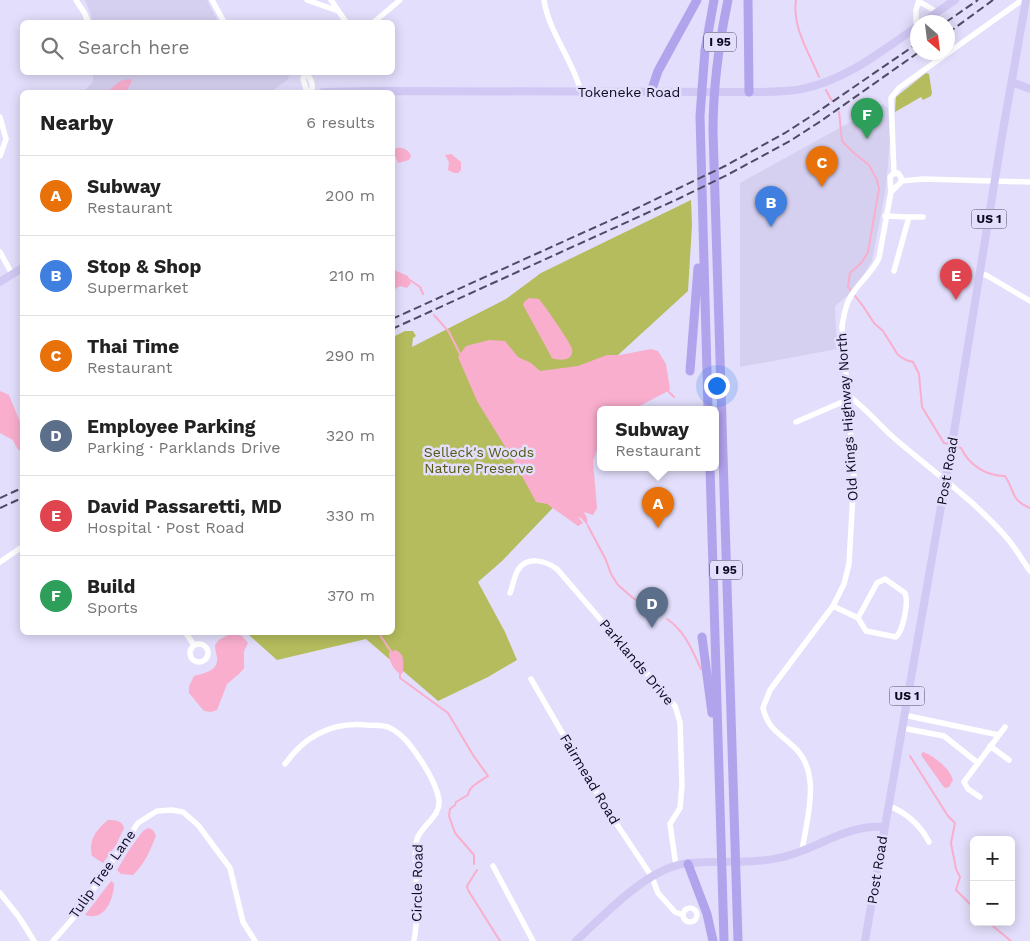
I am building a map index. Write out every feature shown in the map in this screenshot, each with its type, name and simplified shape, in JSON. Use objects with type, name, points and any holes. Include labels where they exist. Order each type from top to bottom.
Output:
[{"type":"highway","points":[[651,92],[658,71],[696,0]]},
{"type":"highway","name":"I 95","points":[[708,406],[700,160],[700,98],[706,41],[714,0]]},
{"type":"highway","name":"I 95","points":[[728,0],[720,36],[715,84],[714,153],[738,941]]},
{"type":"highway","points":[[748,0],[749,92]]},
{"type":"highway","points":[[690,371],[702,209]]},
{"type":"highway","name":"I 95","points":[[710,471],[724,941]]},
{"type":"highway","points":[[702,637],[710,695],[720,805]]},
{"type":"highway","points":[[688,864],[707,914],[713,941]]},
{"type":"main road","name":"Tokeneke Road","points":[[933,15],[954,0]]},
{"type":"main road","name":"Post Road","points":[[865,941],[953,438],[994,182],[1026,0]]},
{"type":"main road","name":"Tokeneke Road","points":[[395,92],[791,91],[825,82],[869,60],[910,31]]},
{"type":"main road","points":[[1012,82],[1030,89]]},
{"type":"main road","points":[[0,282],[20,269]]},
{"type":"main road","points":[[576,941],[629,894],[652,877],[676,866],[749,862],[778,858],[802,851],[862,827],[884,827]]},
{"type":"street","points":[[76,0],[87,20]]},
{"type":"street","points":[[212,0],[223,20]]},
{"type":"street","points":[[307,0],[338,11]]},
{"type":"street","points":[[331,0],[345,20]]},
{"type":"street","points":[[376,20],[400,0]]},
{"type":"street","points":[[544,0],[559,44],[581,92]]},
{"type":"street","name":"Old Kings Highway North","points":[[802,851],[811,791],[808,769],[804,759],[797,750],[771,728],[763,708],[770,690],[834,606],[844,584],[848,564],[854,500],[854,476],[846,397],[842,326],[845,310],[851,296],[874,268],[879,258],[885,216],[891,192],[892,182],[890,177],[894,173],[891,98],[899,88],[1022,0]]},
{"type":"street","points":[[917,15],[916,10],[919,1],[937,12]]},
{"type":"street","points":[[308,75],[312,88],[310,90]]},
{"type":"street","points":[[0,117],[6,138],[0,156]]},
{"type":"street","points":[[894,173],[900,174],[900,182]]},
{"type":"street","points":[[892,182],[895,184],[922,179],[1030,182]]},
{"type":"street","name":"Old Kings Highway North","points":[[891,192],[900,182]]},
{"type":"street","points":[[885,216],[923,218]]},
{"type":"street","points":[[894,271],[909,217]]},
{"type":"street","points":[[0,252],[12,274]]},
{"type":"street","points":[[980,274],[986,275],[1030,301]]},
{"type":"street","points":[[796,422],[846,397],[855,400],[904,447],[981,511],[1007,538],[1030,571]]},
{"type":"street","points":[[0,562],[20,548]]},
{"type":"street","name":"Parklands Drive","points":[[510,593],[518,570],[523,565],[539,560],[553,565],[566,576],[675,706],[680,722],[682,785],[680,808],[670,824],[676,866]]},
{"type":"street","points":[[834,606],[858,618],[866,631],[896,636],[901,630],[906,601],[905,593],[885,579],[881,580],[877,583],[858,618]]},
{"type":"street","points":[[187,635],[194,645]]},
{"type":"street","name":"Fairmead Road","points":[[531,679],[604,805],[652,877],[660,897],[675,912],[683,915]]},
{"type":"street","points":[[904,715],[999,735]]},
{"type":"street","points":[[937,735],[939,722]]},
{"type":"street","name":"Circle Road","points":[[285,764],[305,741],[321,732],[344,725],[355,724],[389,728],[406,739],[433,782],[438,793],[439,803],[434,816],[417,838],[415,854],[417,924],[414,941]]},
{"type":"street","points":[[980,797],[968,789],[964,782],[1005,727]]},
{"type":"street","points":[[902,728],[944,736],[978,763]]},
{"type":"street","points":[[990,746],[1009,760]]},
{"type":"street","points":[[888,806],[896,808],[912,821],[929,842]]},
{"type":"street","name":"Tulip Tree Lane","points":[[53,941],[76,915],[138,823],[158,811],[172,810],[183,812],[198,825],[230,868],[243,922],[255,941]]},
{"type":"street","points":[[493,866],[532,941]]},
{"type":"street","points":[[0,893],[19,917],[34,941]]},
{"type":"shaded area","points":[[85,0],[207,0],[217,20],[92,20]]},
{"type":"shaded area","points":[[93,75],[288,75],[289,77],[274,90],[85,90],[93,82]]},
{"type":"shaded area","points":[[129,79],[132,81],[128,90],[109,90],[120,81]]},
{"type":"shaded area","points":[[883,104],[888,108],[890,139],[886,188],[872,261],[847,296],[835,306],[837,349],[740,367],[740,183]]},
{"type":"shaded area","points":[[396,148],[405,149],[411,156],[409,160],[398,163]]},
{"type":"shaded area","points":[[451,154],[461,162],[461,170],[458,173],[448,170],[449,162],[445,155]]},
{"type":"shaded area","points":[[395,270],[408,276],[411,283],[407,288],[400,286],[395,289]]},
{"type":"shaded area","points":[[529,298],[539,299],[562,332],[572,349],[569,358],[559,360],[552,358],[523,305]]},
{"type":"shaded area","points":[[489,340],[505,341],[518,357],[531,363],[540,371],[578,366],[607,355],[620,355],[651,349],[658,351],[666,364],[670,389],[668,391],[640,406],[597,406],[597,450],[593,461],[597,508],[593,515],[584,512],[588,526],[581,518],[578,517],[583,523],[578,526],[547,504],[536,502],[515,463],[477,401],[458,357],[466,346]]},
{"type":"shaded area","points":[[0,391],[9,395],[20,422],[20,451],[13,440],[0,433]]},
{"type":"shaded area","points":[[228,635],[242,636],[248,643],[244,651],[244,668],[227,684],[217,710],[211,712],[204,711],[189,693],[189,686],[194,676],[210,671],[216,665],[215,645]]},
{"type":"shaded area","points":[[395,650],[401,654],[403,659],[403,673],[400,674],[393,667],[390,659],[389,653]]},
{"type":"shaded area","points":[[923,752],[937,760],[949,772],[953,780],[949,787],[945,788],[943,786],[921,755]]},
{"type":"shaded area","points":[[108,820],[120,822],[124,828],[116,845],[103,863],[92,856],[91,845],[94,836]]},
{"type":"shaded area","points":[[148,828],[153,830],[156,836],[144,862],[133,875],[121,874],[117,870],[143,831]]},
{"type":"shaded area","points":[[111,881],[114,883],[114,890],[107,908],[98,915],[85,915]]},
{"type":"green space","points":[[926,73],[929,74],[931,96],[923,100],[921,97],[895,112],[896,97]]},
{"type":"green space","name":"Selleck's Woods Nature Preserve","points":[[691,200],[692,225],[688,291],[559,409],[570,490],[502,561],[478,582],[505,632],[517,660],[488,677],[438,701],[366,639],[277,660],[249,635],[395,635],[395,336],[405,331],[413,331],[416,336],[413,338],[412,347],[506,299],[541,273]]},
{"type":"waterway","points":[[796,0],[796,20],[806,49],[819,77]]},
{"type":"waterway","points":[[826,90],[832,101]]},
{"type":"waterway","points":[[839,112],[842,141],[869,165],[877,180],[879,189],[868,252],[862,262],[850,273],[848,287],[874,323],[883,331],[898,355],[913,362],[919,374],[922,407],[944,443],[950,444]]},
{"type":"waterway","points":[[410,280],[420,287],[423,294]]},
{"type":"waterway","points":[[434,315],[449,332],[460,354]]},
{"type":"waterway","points":[[668,391],[674,397]]},
{"type":"waterway","points":[[955,446],[961,448],[969,460],[985,472],[1005,476],[1019,502],[1030,508]]},
{"type":"waterway","points":[[588,526],[618,585],[633,598],[659,615]]},
{"type":"waterway","points":[[667,619],[679,629],[701,669]]},
{"type":"waterway","points":[[380,635],[392,653]]},
{"type":"waterway","points":[[400,673],[400,678],[448,713],[488,776],[473,786],[468,795],[456,802],[450,809],[449,816],[455,833],[474,855],[474,864]]},
{"type":"waterway","points":[[910,756],[948,816],[955,823],[951,843],[956,869],[960,877],[956,890],[970,904]]},
{"type":"waterway","points":[[477,870],[467,886],[468,890],[500,941]]},
{"type":"waterway","points":[[993,926],[1011,941]]},
{"type":"railway","points":[[955,16],[978,0]]},
{"type":"railway","points":[[955,28],[993,0]]},
{"type":"railway","points":[[395,318],[631,211],[725,166],[785,133],[910,48]]},
{"type":"railway","points":[[395,328],[729,174],[790,141],[910,58]]},
{"type":"railway","points":[[0,498],[20,489]]},
{"type":"railway","points":[[0,508],[20,499]]},
{"type":"place","name":"Build","points":[[867,139]]},
{"type":"place","name":"Thai Time","points":[[822,187]]},
{"type":"place","name":"Stop & Shop","points":[[771,227]]},
{"type":"place","name":"David Passaretti, MD","points":[[956,300]]},
{"type":"place","name":"Subway","points":[[658,528]]},
{"type":"place","name":"Employee Parking","points":[[652,628]]}]
